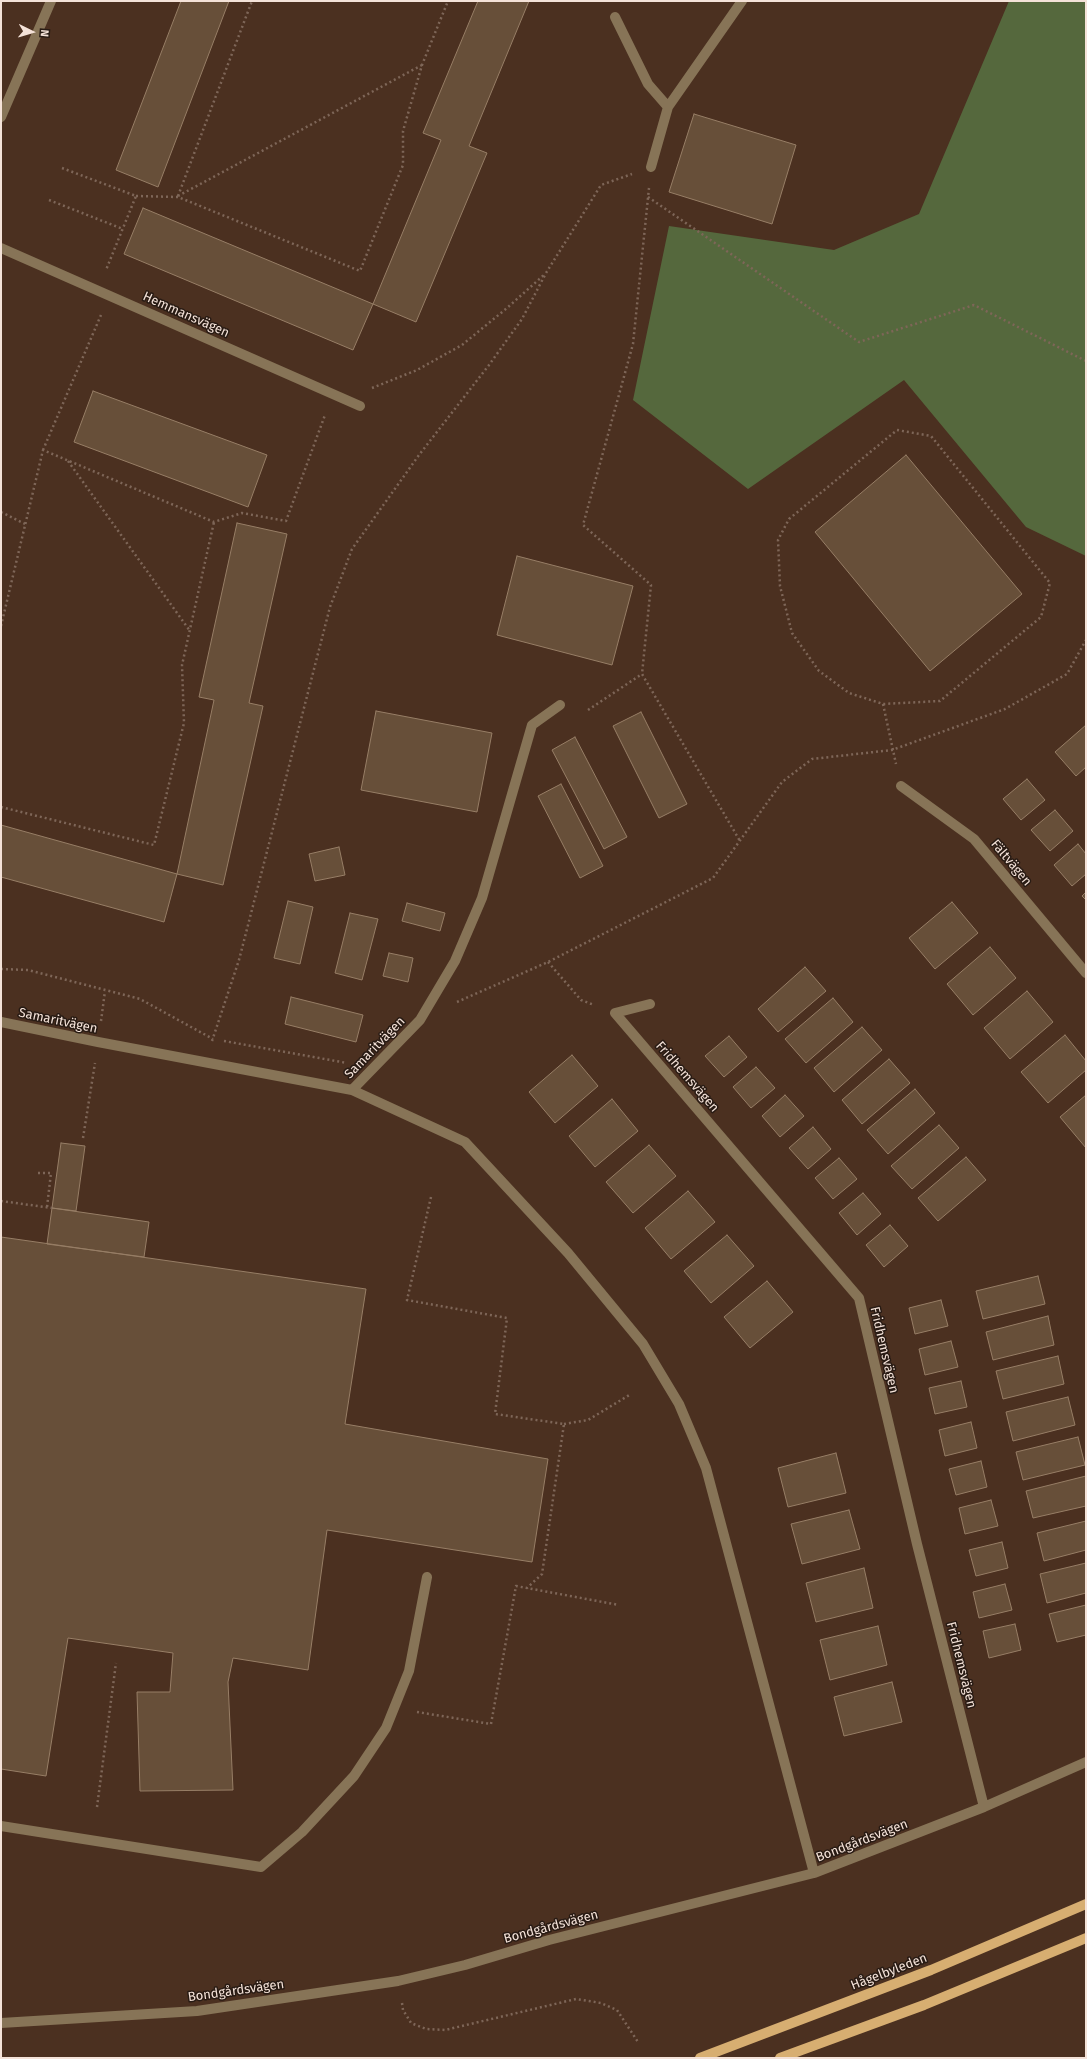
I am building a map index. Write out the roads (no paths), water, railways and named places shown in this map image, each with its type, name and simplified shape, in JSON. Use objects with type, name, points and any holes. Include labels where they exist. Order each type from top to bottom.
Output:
[{"type":"main road","name":"Hågelbyleden","points":[[700,2058],[931,1970],[1086,1904]]},
{"type":"main road","points":[[780,2058],[924,2005],[1086,1938]]},
{"type":"street","points":[[1,117],[51,1]]},
{"type":"street","points":[[651,167],[668,107],[742,1]]},
{"type":"street","points":[[615,17],[648,84],[668,107]]},
{"type":"street","name":"Hemmansvägen","points":[[1,248],[360,406]]},
{"type":"street","name":"Samaritvägen","points":[[1,1022],[205,1063],[352,1090],[420,1020],[454,961],[482,898],[532,725],[560,705]]},
{"type":"street","name":"Fältvägen","points":[[901,786],[974,839],[1086,973]]},
{"type":"street","name":"Fridhemsvägen","points":[[650,1004],[615,1013],[859,1298],[915,1536],[984,1807]]},
{"type":"street","points":[[352,1090],[465,1142],[568,1253],[643,1344],[679,1404],[706,1468],[814,1873]]},
{"type":"street","points":[[1,1826],[261,1867],[302,1832],[354,1776],[386,1728],[409,1671],[427,1577]]},
{"type":"street","name":"Bondgårdsvägen","points":[[1,2023],[196,2011],[398,1981],[465,1965],[549,1940],[814,1873],[984,1807],[1086,1762]]}]
